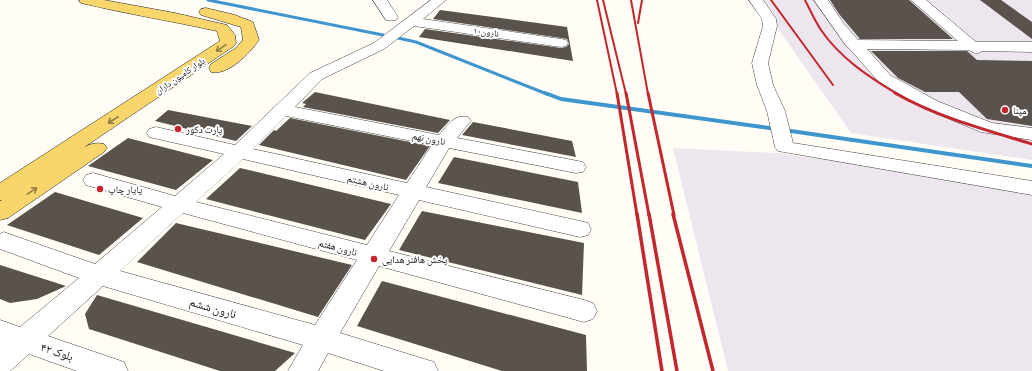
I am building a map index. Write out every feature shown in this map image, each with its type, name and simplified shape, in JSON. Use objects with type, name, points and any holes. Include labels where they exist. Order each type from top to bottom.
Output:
[{"type":"main road","name":"بلوار کامیون داران","points":[[0,193],[228,43],[227,35],[222,28],[124,4],[86,0]]},
{"type":"main road","name":"بلوار کامیون داران","points":[[0,212],[231,59],[242,51],[251,40],[248,25],[241,21],[150,0]]},
{"type":"lane","points":[[380,0],[391,17]]},
{"type":"lane","points":[[0,362],[12,337],[98,275],[180,205],[238,153],[316,76],[379,46],[439,0]]},
{"type":"lane","points":[[756,0],[769,19],[770,26],[760,63],[765,85],[776,111],[785,147],[1032,188]]},
{"type":"lane","points":[[821,0],[852,44],[884,78],[931,105],[988,128],[1032,134]]},
{"type":"lane","points":[[918,0],[981,54],[1032,55]]},
{"type":"lane","name":"نارون۱۰","points":[[411,21],[561,43]]},
{"type":"lane","points":[[852,44],[1032,47]]},
{"type":"lane","name":"نارون نهم","points":[[282,110],[576,167]]},
{"type":"lane","points":[[302,371],[444,141],[462,121]]},
{"type":"lane","name":"نارون هشتم","points":[[156,133],[238,153],[580,229]]},
{"type":"lane","name":"نارون هفتم","points":[[93,180],[180,205],[584,311]]},
{"type":"lane","name":"نارون ششم","points":[[4,241],[98,275],[322,339],[424,371]]},
{"type":"lane","name":"بلوک ۴۲","points":[[12,337],[114,371]]},
{"type":"shaded area","points":[[758,0],[1032,0],[1032,160],[851,133]]},
{"type":"shaded area","points":[[673,148],[777,153],[1032,187],[1032,371],[728,371]]},
{"type":"building","points":[[830,0],[909,0],[953,39],[860,39],[839,14]]},
{"type":"building","points":[[980,0],[1001,0],[1032,22],[1032,39]]},
{"type":"building","points":[[440,10],[567,27],[573,61],[419,37],[425,29],[561,48],[566,47],[569,44],[567,39],[433,19]]},
{"type":"building","name":"مپنا","points":[[871,51],[967,51],[977,60],[1032,61],[1032,126],[987,119],[959,92],[925,92],[898,78]]},
{"type":"building","points":[[315,92],[450,120],[438,133],[303,107],[306,104],[302,103]]},
{"type":"building","points":[[168,110],[252,126],[236,141],[155,121]]},
{"type":"building","points":[[290,118],[430,146],[406,180],[259,145],[274,130],[276,131]]},
{"type":"building","points":[[473,122],[572,141],[576,157],[462,135]]},
{"type":"building","points":[[128,138],[213,160],[176,190],[88,166]]},
{"type":"building","points":[[454,157],[578,182],[582,213],[438,183]]},
{"type":"building","points":[[240,168],[391,204],[365,240],[206,199]]},
{"type":"building","points":[[55,192],[143,218],[99,255],[7,225]]},
{"type":"building","points":[[422,211],[584,243],[582,295],[399,250]]},
{"type":"building","points":[[176,223],[352,265],[318,317],[137,262]]},
{"type":"building","points":[[0,265],[66,286],[37,299],[10,303],[0,299]]},
{"type":"building","points":[[382,281],[586,335],[587,371],[502,371],[357,326]]},
{"type":"building","points":[[97,295],[295,353],[275,371],[220,371],[89,329],[85,314]]},
{"type":"waterway","points":[[208,0],[383,35]]},
{"type":"waterway","points":[[398,38],[416,42],[547,94]]},
{"type":"waterway","points":[[545,93],[561,99],[777,129]]},
{"type":"waterway","points":[[784,130],[1032,166]]},
{"type":"railway","points":[[597,0],[617,94]]},
{"type":"railway","points":[[603,0],[626,94]]},
{"type":"railway","points":[[631,0],[648,94]]},
{"type":"railway","points":[[638,23],[642,0]]},
{"type":"railway","points":[[771,0],[833,85]]},
{"type":"railway","points":[[805,0],[821,30],[837,49],[866,74],[897,94]]},
{"type":"railway","points":[[617,93],[637,215]]},
{"type":"railway","points":[[626,93],[649,215]]},
{"type":"railway","points":[[648,93],[674,215]]},
{"type":"railway","points":[[895,93],[911,102],[945,116],[1032,144]]},
{"type":"railway","points":[[637,214],[662,371]]},
{"type":"railway","points":[[649,214],[677,371]]},
{"type":"railway","points":[[673,214],[713,371]]},
{"type":"place","name":"مپنا","points":[[1005,110]]},
{"type":"place","name":"پارت دکور","points":[[178,129]]},
{"type":"place","name":"پایار چاپ","points":[[100,189]]},
{"type":"place","name":"پخش هافنر هدایی","points":[[374,259]]}]
